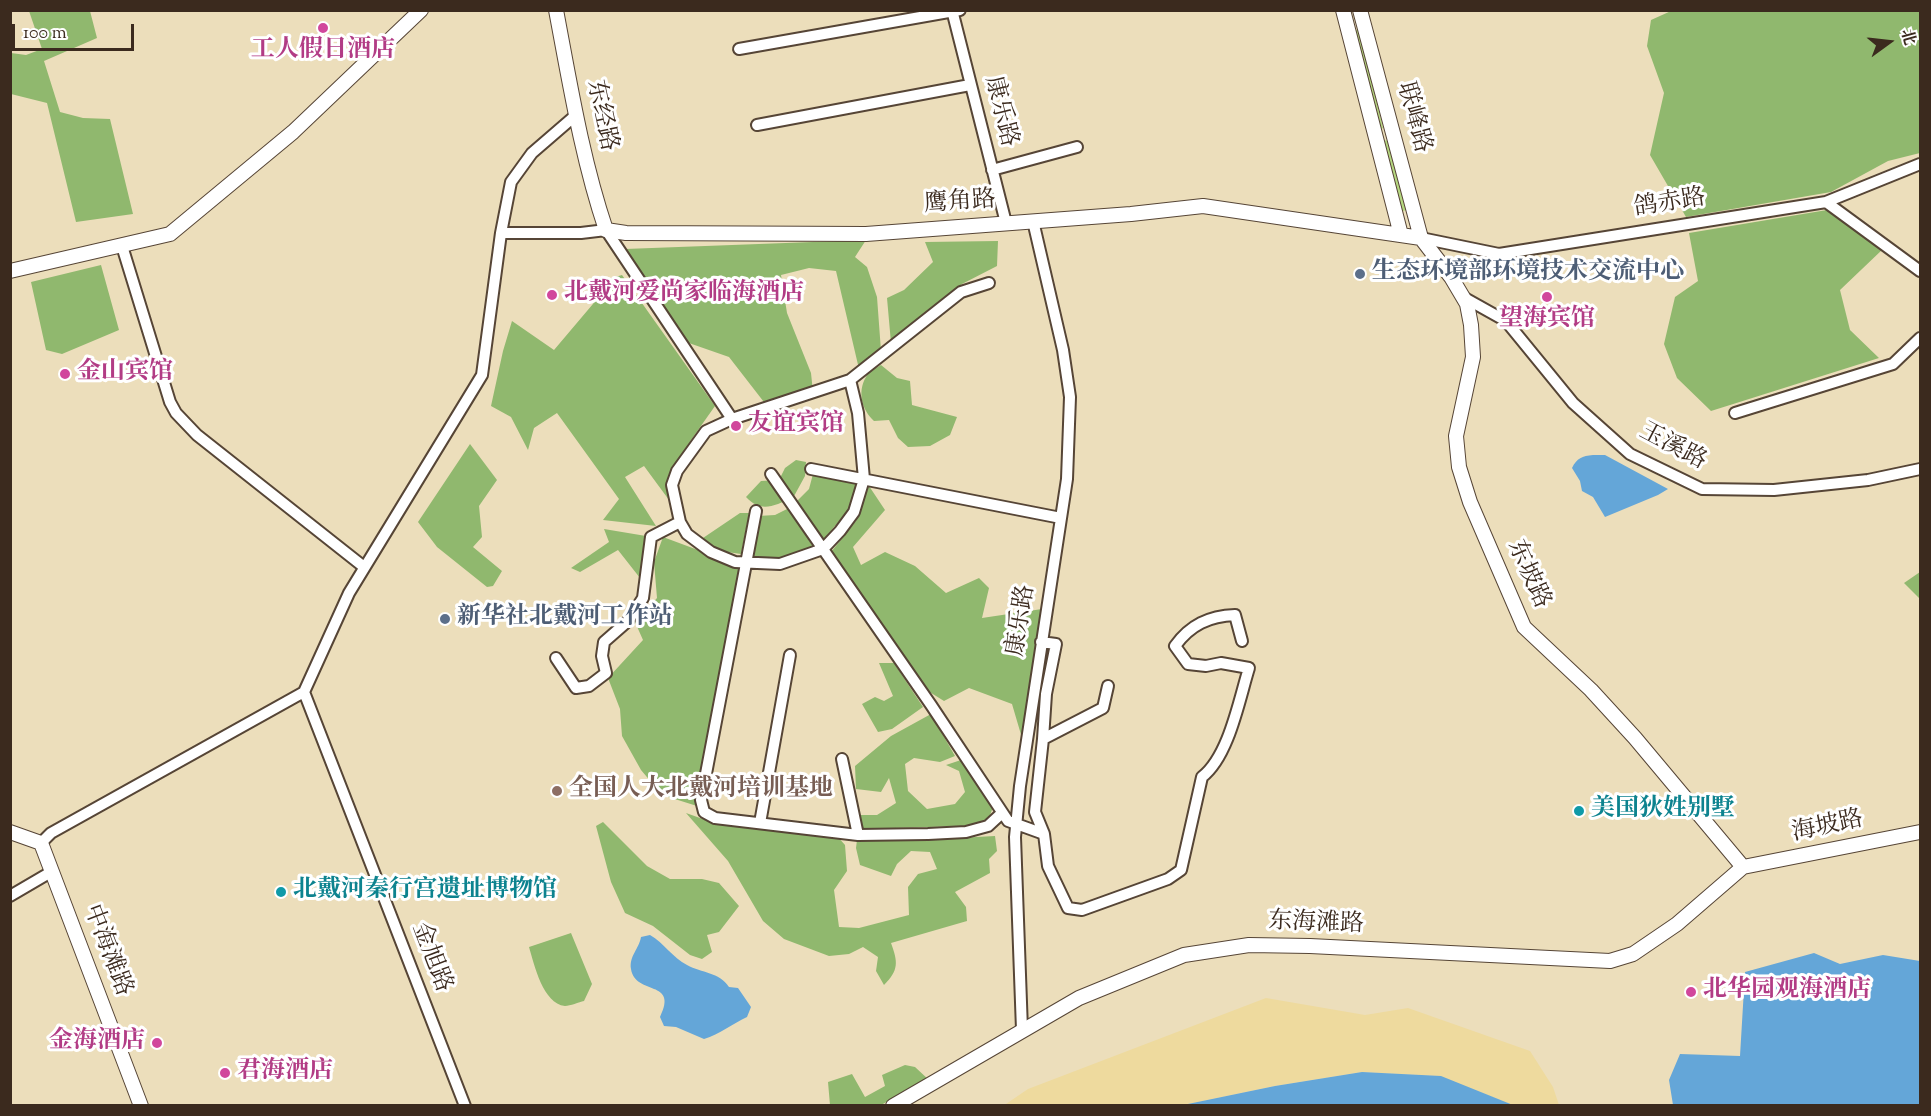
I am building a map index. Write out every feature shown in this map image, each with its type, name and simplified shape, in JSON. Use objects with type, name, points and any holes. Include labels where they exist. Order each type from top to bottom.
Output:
[{"type":"main road","points":[[10,271],[170,234],[293,132],[421,10]]},
{"type":"main road","name":"东经路","points":[[556,10],[576,115],[596,201],[606,230]]},
{"type":"main road","name":"联峰路","points":[[1343,10],[1401,235]]},
{"type":"main road","name":"联峰路","points":[[1360,10],[1421,238]]},
{"type":"main road","name":"鹰角路","points":[[606,230],[626,233],[866,234],[1203,206],[1421,238]]},
{"type":"main road","name":"东坡路","points":[[1421,238],[1467,304],[1473,357],[1456,436],[1459,467],[1470,502],[1524,627],[1591,690],[1743,867]]},
{"type":"main road","points":[[10,832],[41,843]]},
{"type":"main road","name":"海坡路","points":[[1743,867],[1920,832]]},
{"type":"main road","name":"中海滩路","points":[[41,843],[141,1106]]},
{"type":"main road","name":"东海滩路","points":[[892,1106],[1079,998],[1184,955],[1250,945],[1610,961],[1633,954],[1677,924],[1743,867]]},
{"type":"street","points":[[739,49],[955,11]]},
{"type":"street","name":"康乐路","points":[[955,11],[970,85],[1006,223]]},
{"type":"street","points":[[757,125],[970,85]]},
{"type":"street","points":[[41,843],[51,833],[304,692],[349,593],[482,375],[501,233],[511,182],[532,153],[576,115]]},
{"type":"street","points":[[992,170],[1077,147]]},
{"type":"street","name":"鸽赤路","points":[[1421,238],[1499,254],[1826,202],[1920,164]]},
{"type":"street","points":[[1826,202],[1920,272]]},
{"type":"street","name":"康乐路","points":[[1022,1030],[1016,825],[1041,642],[1067,479],[1070,397],[1063,350],[1033,221]]},
{"type":"street","points":[[606,230],[732,419]]},
{"type":"street","name":"鹰角路","points":[[501,233],[581,233],[606,230]]},
{"type":"street","points":[[122,246],[170,402],[176,413],[197,435],[364,567]]},
{"type":"street","points":[[850,380],[858,413],[864,479],[854,512],[823,549],[780,564],[735,562],[711,552],[687,534],[680,522],[672,485],[677,471],[705,431],[732,419],[850,380],[961,292],[989,284]]},
{"type":"street","name":"玉溪路","points":[[1463,297],[1506,321],[1573,403],[1630,454],[1702,489],[1774,490],[1868,480],[1920,469]]},
{"type":"street","points":[[1735,413],[1893,364],[1920,338]]},
{"type":"street","points":[[811,468],[1061,518]]},
{"type":"street","points":[[771,474],[931,705],[1008,821],[1044,834]]},
{"type":"street","points":[[756,511],[701,800],[704,812],[715,818],[858,835],[966,832],[988,826],[1002,813]]},
{"type":"street","points":[[556,658],[576,688],[589,686],[606,673],[602,656],[604,642],[628,621],[643,598],[651,537],[680,522]]},
{"type":"street","points":[[1041,642],[1056,644],[1046,694],[1035,812],[1044,834],[1048,866],[1068,908],[1082,910],[1168,879],[1181,870],[1203,777],[1213,769],[1229,733],[1249,668],[1221,663],[1206,666],[1188,664],[1175,646],[1185,632],[1202,623],[1227,615],[1235,615],[1242,641]]},
{"type":"street","points":[[760,823],[790,655]]},
{"type":"street","points":[[1043,739],[1103,708],[1108,686]]},
{"type":"street","name":"金旭路","points":[[304,692],[465,1106]]},
{"type":"street","points":[[842,759],[858,835]]},
{"type":"street","points":[[10,897],[51,872]]},
{"type":"green space","points":[[29,11],[90,11],[97,38],[44,61],[60,112],[83,118],[110,119],[133,214],[76,222],[47,103],[11,94],[11,53],[26,55],[42,49]]},
{"type":"green space","points":[[1671,11],[1920,11],[1920,153],[1888,161],[1831,192],[1686,217],[1650,155],[1664,93],[1647,46],[1651,20]]},
{"type":"green space","points":[[1359,29],[1383,128],[1379,130],[1353,31]]},
{"type":"green space","points":[[1389,140],[1408,210],[1402,211],[1383,141]]},
{"type":"green space","points":[[1827,210],[1883,249],[1840,290],[1850,330],[1879,358],[1711,411],[1677,378],[1664,344],[1675,297],[1698,281],[1689,233]]},
{"type":"green space","points":[[866,240],[855,257],[867,267],[877,297],[881,351],[859,369],[836,271],[809,268],[781,275],[787,313],[811,373],[813,392],[767,406],[729,357],[686,342],[625,249]]},
{"type":"green space","points":[[998,241],[997,266],[962,284],[891,343],[887,298],[904,290],[933,262],[925,242]]},
{"type":"green space","points":[[101,265],[119,330],[62,354],[46,350],[31,282]]},
{"type":"green space","points":[[622,275],[715,406],[691,440],[667,483],[669,500],[644,466],[625,477],[656,526],[603,520],[619,499],[557,413],[534,428],[528,450],[511,417],[491,406],[512,321],[554,350],[598,298],[599,282]]},
{"type":"green space","points":[[881,365],[897,378],[910,381],[912,405],[957,417],[950,435],[930,446],[908,447],[898,438],[889,420],[874,421],[870,417],[862,400],[863,383],[872,370]]},
{"type":"green space","points":[[470,444],[497,480],[479,506],[482,537],[473,547],[502,571],[493,586],[487,587],[437,547],[418,522]]},
{"type":"green space","points":[[796,460],[806,462],[805,476],[793,498],[763,507],[746,497],[761,481],[779,480],[785,468]]},
{"type":"green space","points":[[813,474],[861,483],[851,507],[823,540],[796,502],[809,489]]},
{"type":"green space","points":[[869,486],[885,510],[853,547],[861,565],[885,552],[915,566],[946,593],[979,578],[989,588],[982,618],[1042,609],[1022,738],[1012,704],[969,688],[944,701],[920,686],[831,552],[856,521]]},
{"type":"green space","points":[[789,508],[813,547],[777,561],[751,559],[758,516],[775,515]]},
{"type":"green space","points":[[740,513],[749,513],[741,554],[720,551],[703,538]]},
{"type":"green space","points":[[604,529],[646,536],[640,578],[618,550],[580,572],[571,568],[609,542]]},
{"type":"green space","points":[[663,537],[741,566],[697,806],[662,795],[641,770],[622,736],[620,709],[608,678],[643,640],[635,622],[657,598],[654,562]]},
{"type":"green space","points":[[1920,572],[1920,599],[1904,583]]},
{"type":"green space","points":[[879,663],[894,663],[923,707],[892,729],[878,732],[862,704],[875,697],[884,701],[893,696]]},
{"type":"green space","points":[[931,714],[955,756],[940,762],[914,758],[905,764],[908,791],[927,809],[955,804],[965,792],[959,771],[946,765],[961,760],[993,807],[988,821],[964,826],[861,829],[860,815],[877,815],[896,803],[889,778],[881,792],[856,789],[855,766],[891,736]]},
{"type":"green space","points":[[686,813],[714,823],[837,836],[845,845],[847,871],[834,890],[839,927],[859,928],[909,915],[908,887],[918,874],[937,869],[930,852],[911,851],[897,864],[891,876],[860,865],[856,848],[857,840],[921,840],[995,836],[997,851],[989,859],[990,873],[955,892],[966,907],[967,921],[891,943],[896,966],[884,985],[876,971],[878,957],[863,947],[849,954],[829,956],[784,939],[763,921],[728,861]]},
{"type":"green space","points":[[603,822],[647,866],[670,879],[702,879],[719,883],[739,906],[719,932],[707,935],[712,952],[702,959],[690,955],[653,926],[625,913],[611,882],[596,826]]},
{"type":"green space","points":[[571,933],[592,984],[584,1001],[565,1006],[557,1004],[545,991],[529,947]]},
{"type":"green space","points":[[905,1065],[915,1067],[929,1080],[879,1106],[830,1105],[828,1082],[852,1074],[865,1097],[885,1086],[882,1075]]},
{"type":"sand","points":[[1266,998],[1365,1015],[1408,1008],[1530,1051],[1553,1087],[1559,1105],[1513,1105],[1438,1076],[1362,1072],[1275,1086],[1183,1105],[1003,1106],[1028,1089]]},
{"type":"water","points":[[1605,455],[1668,489],[1605,517],[1593,497],[1582,491],[1580,481],[1572,468],[1580,458]]},
{"type":"water","points":[[650,935],[682,962],[720,978],[729,987],[738,988],[751,1007],[747,1017],[704,1039],[676,1027],[664,1026],[660,1017],[664,997],[660,992],[640,983],[634,977],[631,969],[631,960],[641,937]]},
{"type":"water","points":[[1814,953],[1840,964],[1883,955],[1920,961],[1920,1105],[1673,1105],[1669,1080],[1680,1054],[1740,1056],[1745,972]]},
{"type":"water","points":[[1362,1072],[1441,1076],[1513,1105],[1183,1105],[1275,1086]]},
{"type":"place","name":"工人假日酒店","points":[[323,28]]},
{"type":"place","name":"生态环境部环境技术交流中心","points":[[1360,274]]},
{"type":"place","name":"北戴河爱尚家临海酒店","points":[[552,295]]},
{"type":"place","name":"望海宾馆","points":[[1547,297]]},
{"type":"place","name":"金山宾馆","points":[[65,374]]},
{"type":"place","name":"友谊宾馆","points":[[736,426]]},
{"type":"place","name":"新华社北戴河工作站","points":[[445,619]]},
{"type":"place","name":"全国人大北戴河培训基地","points":[[557,791]]},
{"type":"place","name":"美国狄姓别墅","points":[[1579,811]]},
{"type":"place","name":"北戴河秦行宫遗址博物馆","points":[[281,892]]},
{"type":"place","name":"北华园观海酒店","points":[[1691,992]]},
{"type":"place","name":"金海酒店","points":[[157,1043]]},
{"type":"place","name":"君海酒店","points":[[225,1073]]}]
